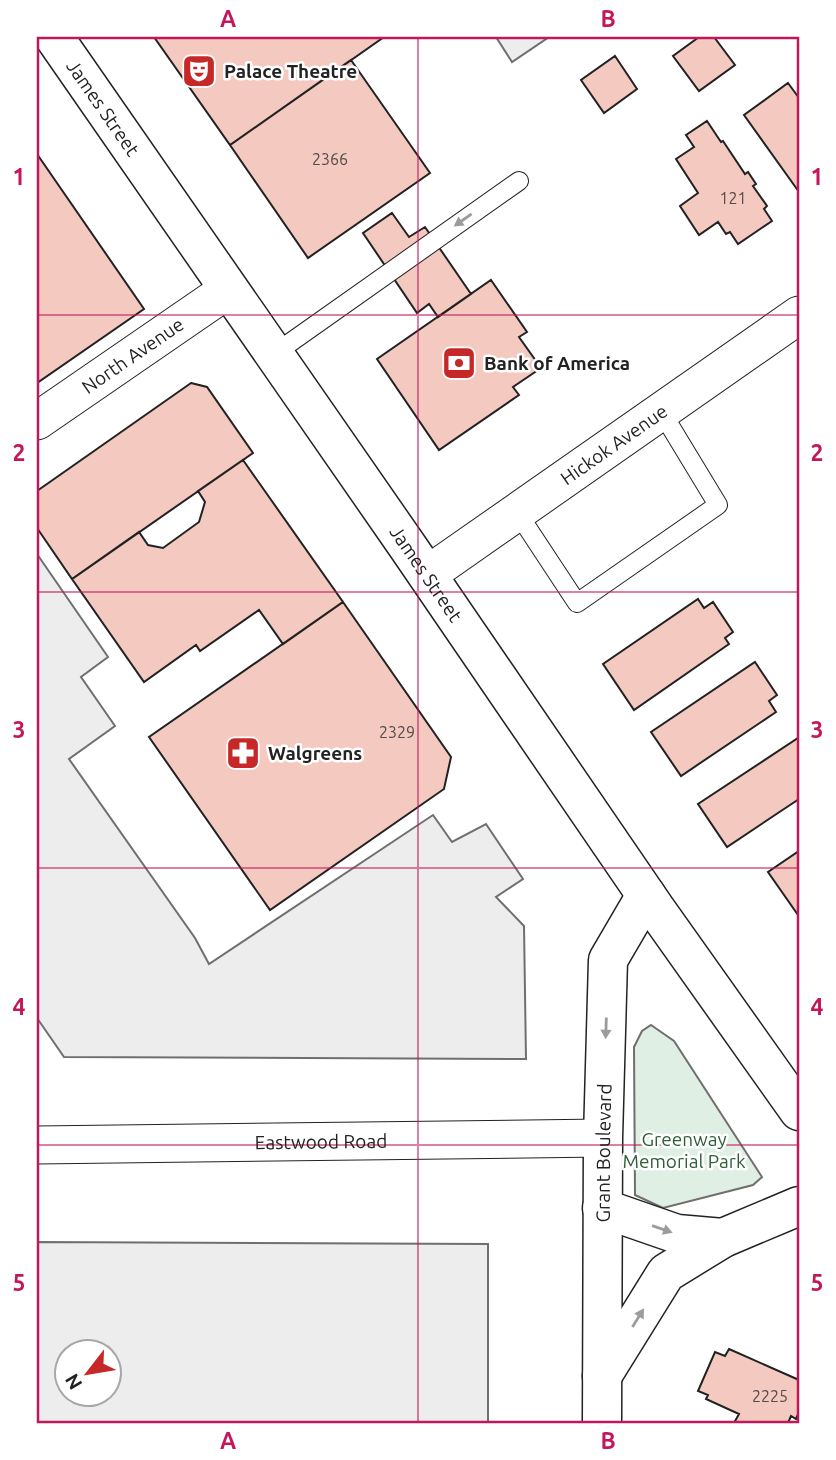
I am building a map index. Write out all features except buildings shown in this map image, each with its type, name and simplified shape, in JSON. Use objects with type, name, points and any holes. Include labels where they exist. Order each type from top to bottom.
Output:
[{"type":"main road","name":"James Street","points":[[54,37],[646,895],[799,1111]]},
{"type":"main road","name":"Grant Boulevard","points":[[602,1423],[602,1208],[608,960],[646,895]]},
{"type":"main road","points":[[602,1376],[666,1273],[723,1238],[799,1206]]},
{"type":"main road","points":[[602,1208],[677,1234],[723,1238]]},
{"type":"street","name":"North Avenue","points":[[37,421],[229,289]]},
{"type":"street","name":"Hickok Avenue","points":[[427,575],[799,315]]},
{"type":"street","name":"Eastwood Road","points":[[37,1145],[603,1138]]},
{"type":"lane","points":[[274,354],[519,181]]},
{"type":"lane","points":[[517,512],[577,603],[718,505],[661,411]]},
{"type":"green space","name":"Greenway Memorial Park","points":[[651,1025],[674,1041],[762,1177],[753,1185],[663,1208],[635,1195],[634,1047],[642,1031]]},
{"type":"shaded area","points":[[496,37],[544,37],[546,39],[512,62]]},
{"type":"shaded area","points":[[37,554],[108,657],[81,677],[115,726],[69,759],[195,938],[209,964],[433,815],[452,842],[486,824],[523,879],[496,897],[524,926],[526,1059],[64,1057],[37,1018]]},
{"type":"shaded area","points":[[37,1242],[488,1244],[488,1423],[37,1423]]},
{"type":"place","name":"Palace Theatre","points":[[199,71]]},
{"type":"place","name":"Bank of America","points":[[459,363]]},
{"type":"place","name":"Walgreens","points":[[243,753]]}]
